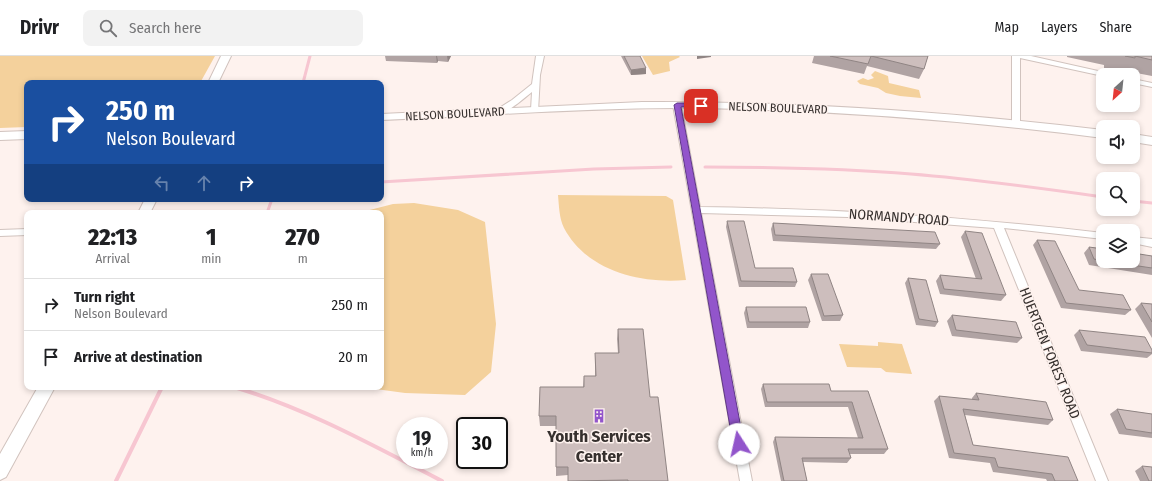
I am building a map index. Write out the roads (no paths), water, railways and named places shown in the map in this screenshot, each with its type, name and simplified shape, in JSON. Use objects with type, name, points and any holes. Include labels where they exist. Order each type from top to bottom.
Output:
[{"type":"street","points":[[214,80],[226,56]]},
{"type":"street","points":[[535,110],[536,84],[540,56]]},
{"type":"street","points":[[1016,56],[1016,123]]},
{"type":"street","points":[[1022,56],[1096,73]]},
{"type":"street","points":[[1140,82],[1152,85]]},
{"type":"street","points":[[499,112],[515,102],[536,84]]},
{"type":"street","points":[[677,105],[695,210],[746,481]]},
{"type":"street","name":"NELSON BOULEVARD","points":[[384,117],[677,105],[843,110],[1016,123],[1096,133]]},
{"type":"street","points":[[0,136],[24,135]]},
{"type":"street","points":[[1140,139],[1152,140]]},
{"type":"street","name":"NORMANDY ROAD","points":[[695,210],[814,212],[997,224],[1096,235]]},
{"type":"street","name":"HUERTGEN FOREST ROAD","points":[[997,224],[1102,481]]},
{"type":"street","points":[[0,233],[24,232]]},
{"type":"street","points":[[1140,241],[1152,243]]},
{"type":"street","points":[[0,471],[45,390]]},
{"type":"waterway","points":[[304,80],[310,56]]},
{"type":"waterway","points":[[384,182],[594,169],[671,167]]},
{"type":"waterway","points":[[705,167],[859,170],[983,181],[1096,196]]},
{"type":"waterway","points":[[268,210],[271,202]]},
{"type":"waterway","points":[[1140,202],[1152,203]]},
{"type":"waterway","points":[[116,481],[161,390]]},
{"type":"waterway","points":[[243,390],[314,417],[442,481]]},
{"type":"place","name":"Youth Services Center","points":[[599,416]]}]
